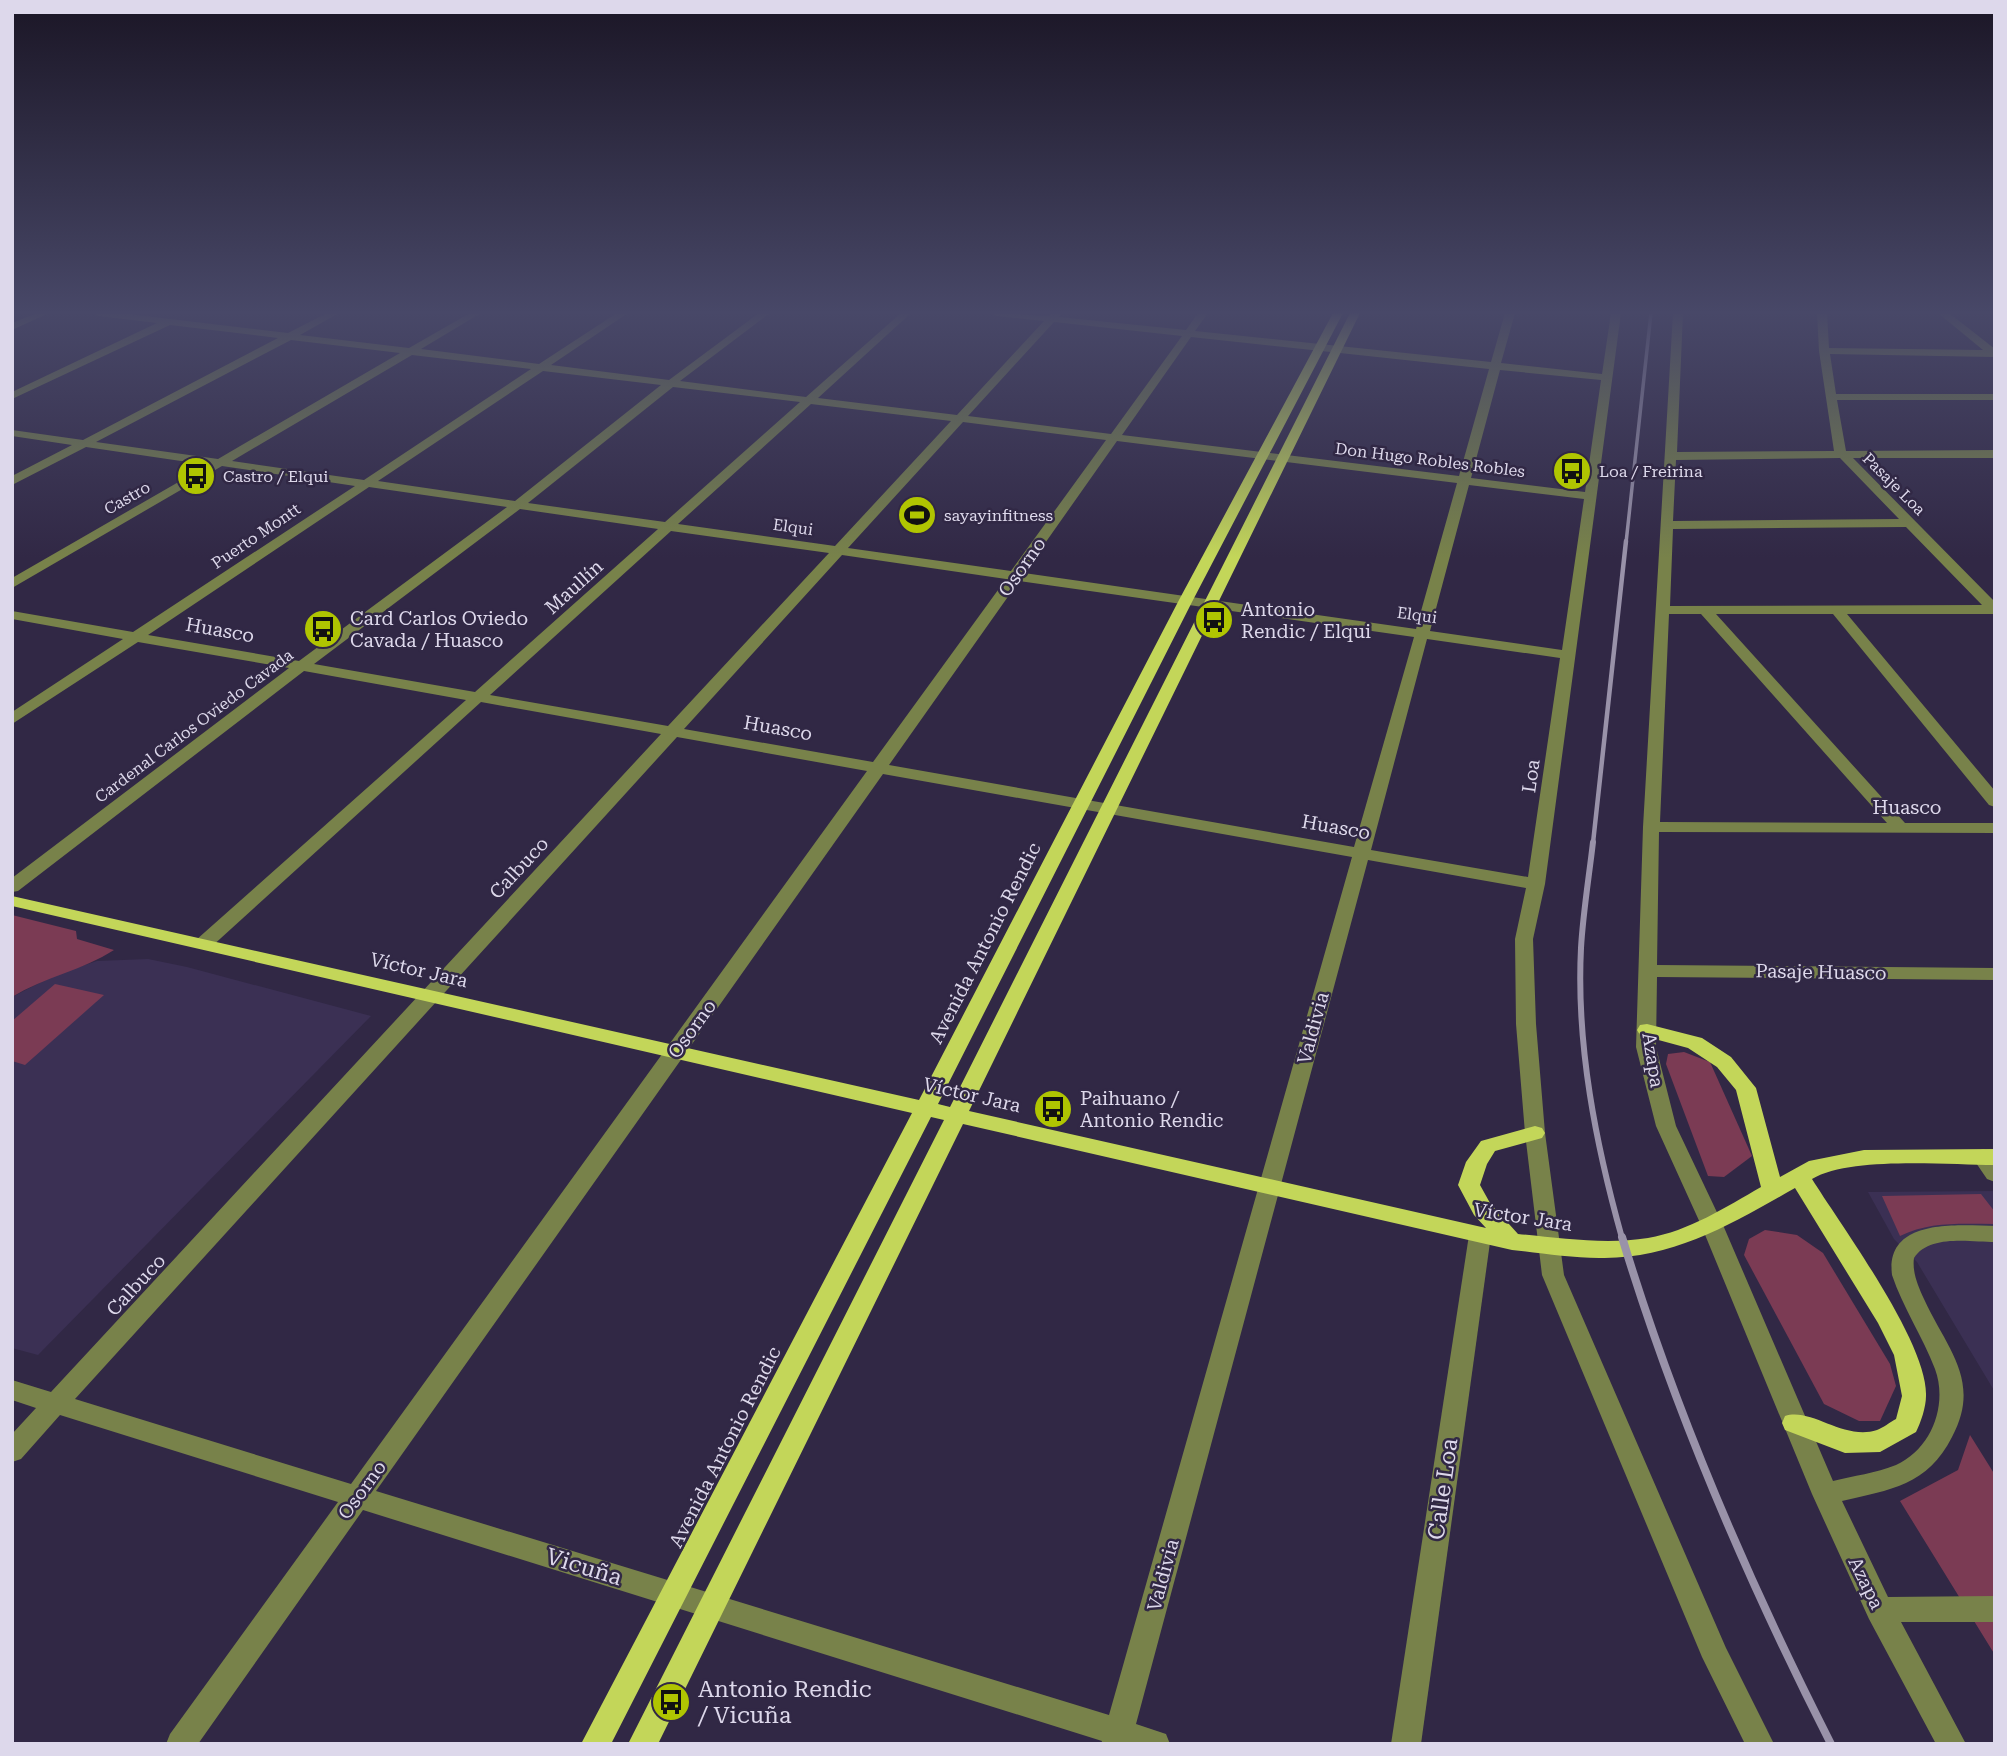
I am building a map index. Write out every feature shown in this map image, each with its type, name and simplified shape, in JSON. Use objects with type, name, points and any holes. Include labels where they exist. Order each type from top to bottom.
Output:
[{"type":"main road","name":"Avenida Antonio Rendic","points":[[596,1744],[1186,600],[1263,456],[1300,395]]},
{"type":"main road","name":"Avenida Antonio Rendic","points":[[642,1744],[713,1607],[1211,604],[1283,458],[1309,395]]},
{"type":"main road","name":"Víctor Jara","points":[[12,901],[1512,1242],[1574,1249],[1625,1249],[1672,1240],[1712,1224],[1817,1166],[1864,1158],[1991,1163]]},
{"type":"main road","points":[[1647,1030],[1695,1043],[1724,1062],[1746,1088],[1773,1190]]},
{"type":"main road","points":[[1512,1242],[1482,1209],[1469,1185],[1477,1162],[1488,1146],[1535,1133]]},
{"type":"main road","points":[[1794,1423],[1845,1442],[1880,1441],[1907,1425],[1914,1396],[1906,1355],[1888,1318],[1798,1176]]},
{"type":"street","points":[[12,481],[177,395]]},
{"type":"street","name":"Castro","points":[[12,584],[335,395]]},
{"type":"street","name":"Puerto Montt","points":[[12,719],[499,395]]},
{"type":"street","name":"Cardenal Carlos Oviedo Cavada","points":[[12,887],[301,666],[518,505],[656,395]]},
{"type":"street","name":"Don Hugo Robles Robles","points":[[769,395],[1590,496]]},
{"type":"street","name":"Maullín","points":[[203,944],[817,395]]},
{"type":"street","name":"Calbuco","points":[[12,1451],[981,395]]},
{"type":"street","name":"Osorno","points":[[180,1744],[1144,395]]},
{"type":"street","name":"Valdivia","points":[[1117,1738],[1488,395]]},
{"type":"street","name":"Loa","points":[[1548,1245],[1526,1024],[1524,939],[1536,884],[1605,395]]},
{"type":"street","name":"Azapa","points":[[1675,395],[1651,827],[1646,1047],[1666,1126],[1712,1224],[1825,1494],[1879,1610],[1952,1744]]},
{"type":"street","points":[[1831,397],[1995,397]]},
{"type":"street","name":"Pasaje Loa","points":[[1831,397],[1840,452],[1994,609]]},
{"type":"street","name":"Elqui","points":[[12,433],[1569,654]]},
{"type":"street","points":[[1672,456],[1995,454]]},
{"type":"street","points":[[1668,525],[1910,523]]},
{"type":"street","points":[[1662,610],[1994,609]]},
{"type":"street","points":[[1705,610],[1901,828]]},
{"type":"street","points":[[1837,610],[1995,802]]},
{"type":"street","name":"Huasco","points":[[12,615],[1536,884]]},
{"type":"street","name":"Huasco","points":[[1651,827],[1995,828]]},
{"type":"street","name":"Pasaje Huasco","points":[[1648,971],[1995,974]]},
{"type":"street","points":[[1825,1494],[1908,1471],[1936,1446],[1952,1411],[1953,1388],[1944,1358],[1908,1287],[1902,1265],[1904,1254],[1909,1246],[1924,1238],[1995,1234]]},
{"type":"street","name":"Calle Loa","points":[[1406,1744],[1480,1235]]},
{"type":"street","points":[[1548,1245],[1553,1275],[1564,1301],[1716,1657],[1760,1744]]},
{"type":"street","name":"Vicuña","points":[[12,1390],[675,1595],[1117,1738],[1156,1744]]},
{"type":"street","points":[[1879,1610],[1995,1609]]},
{"type":"shaded area","points":[[12,915],[76,931],[77,939],[114,950],[12,997]]},
{"type":"shaded area","points":[[148,959],[371,1016],[38,1355],[12,1348],[12,997],[57,974],[97,961]]},
{"type":"shaded area","points":[[55,984],[104,995],[25,1065],[12,1061],[12,1021]]},
{"type":"shaded area","points":[[1684,1052],[1710,1062],[1752,1156],[1724,1177],[1708,1176],[1666,1064],[1668,1054]]},
{"type":"shaded area","points":[[1995,1191],[1995,1392],[1917,1262],[1894,1239],[1868,1192]]},
{"type":"shaded area","points":[[1981,1194],[1995,1212],[1995,1224],[1935,1226],[1900,1236],[1882,1196]]},
{"type":"shaded area","points":[[1765,1230],[1797,1235],[1823,1253],[1890,1364],[1896,1386],[1880,1421],[1859,1421],[1824,1404],[1744,1255],[1749,1239]]},
{"type":"shaded area","points":[[1970,1435],[1995,1475],[1995,1655],[1900,1501],[1958,1470]]},
{"type":"railway","points":[[1626,543],[1642,395]]},
{"type":"railway","points":[[1593,843],[1626,541]]},
{"type":"railway","points":[[1593,842],[1581,948],[1582,1021],[1596,1131],[1622,1238]]},
{"type":"railway","points":[[1622,1237],[1665,1367],[1715,1495],[1771,1621],[1831,1744]]},
{"type":"place","name":"Loa / Freirina","points":[[1572,471]]},
{"type":"place","name":"Castro / Elqui","points":[[196,476]]},
{"type":"place","name":"sayayinfitness","points":[[917,515]]},
{"type":"place","name":"Antonio Rendic / Elqui","points":[[1214,620]]},
{"type":"place","name":"Card Carlos Oviedo Cavada / Huasco","points":[[323,629]]},
{"type":"place","name":"Paihuano / Antonio Rendic","points":[[1053,1109]]},
{"type":"place","name":"Antonio Rendic / Vicuña","points":[[671,1702]]}]
